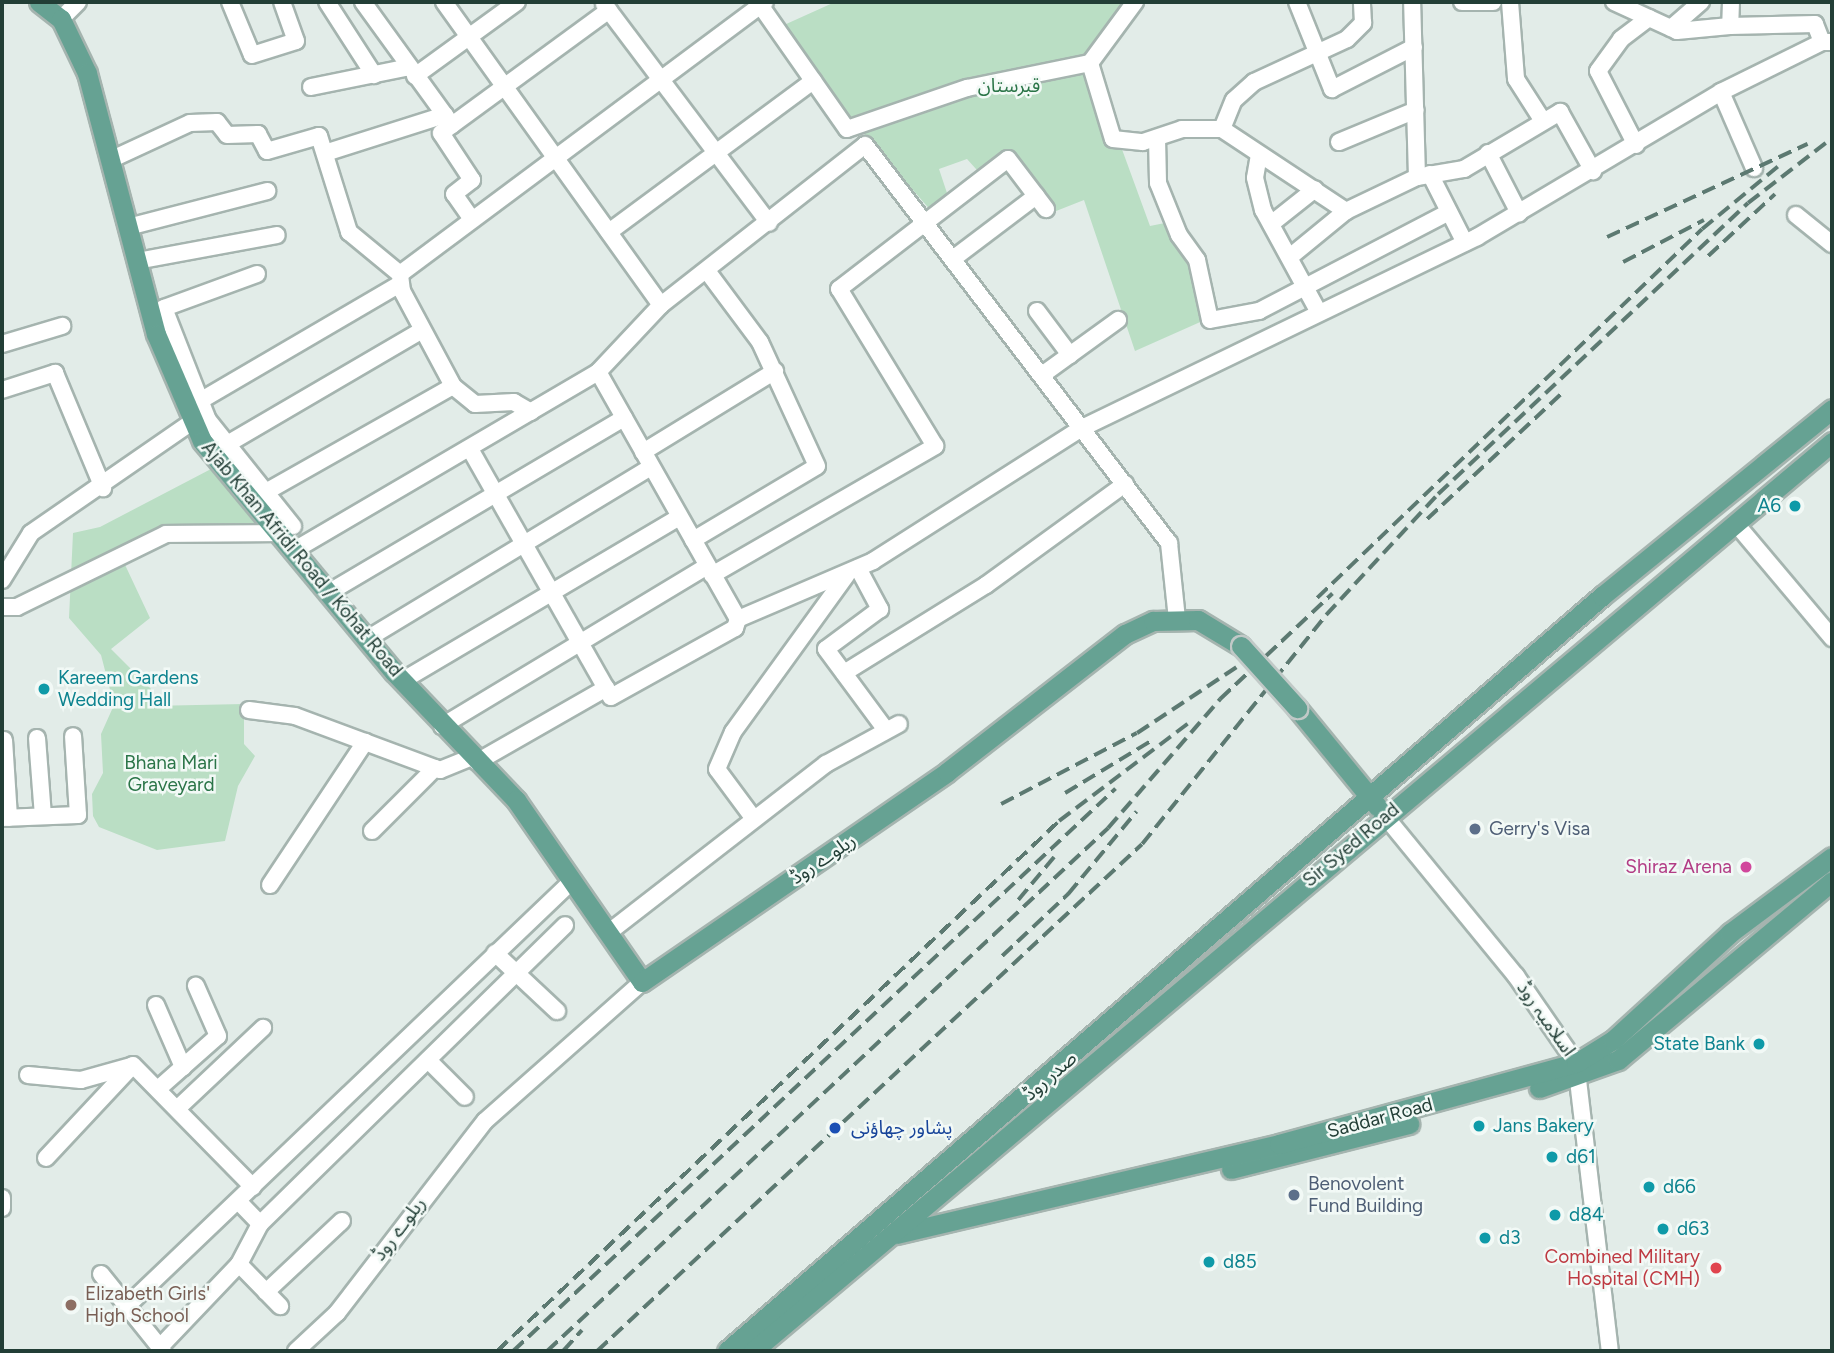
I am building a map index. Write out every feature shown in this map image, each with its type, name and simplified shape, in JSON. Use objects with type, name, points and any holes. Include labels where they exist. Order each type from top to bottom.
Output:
[{"type":"main road","name":"Ajab Khan Afridi Road / Kohat Road","points":[[39,2],[61,19],[87,72],[156,334],[192,422],[286,529],[293,551],[366,639],[442,726],[516,800],[642,982]]},
{"type":"main road","name":"صدر روڈ","points":[[753,1351],[867,1246],[1602,596],[1832,409]]},
{"type":"main road","name":"Sir Syed Road","points":[[893,1234],[1385,816],[1737,525],[1832,442]]},
{"type":"main road","points":[[1177,619],[1198,620],[1241,646],[1297,708],[1385,816]]},
{"type":"main road","name":"ریلوے روڈ","points":[[642,982],[947,772],[1125,634],[1177,619]]},
{"type":"main road","name":"Saddar Road","points":[[1576,1070],[1614,1040],[1730,933],[1832,857]]},
{"type":"main road","name":"Saddar Road","points":[[867,1246],[1316,1150],[1576,1070],[1618,1060],[1832,881]]},
{"type":"main road","name":"Saddar Road","points":[[867,1246],[893,1234],[982,1221]]},
{"type":"main road","name":"صدر روڈ","points":[[727,1351],[867,1246]]},
{"type":"street","points":[[61,19],[78,2]]},
{"type":"street","points":[[230,2],[252,55],[296,41],[282,2]]},
{"type":"street","points":[[327,2],[374,75]]},
{"type":"street","points":[[363,2],[448,120]]},
{"type":"street","points":[[444,2],[661,305]]},
{"type":"street","points":[[311,87],[412,71],[469,37],[517,2]]},
{"type":"street","points":[[198,402],[399,279],[471,218],[661,83],[761,3],[847,130],[967,88],[1090,63],[1135,2]]},
{"type":"street","points":[[1297,2],[1314,55],[1332,89],[1414,47]]},
{"type":"street","points":[[1222,130],[1234,100],[1254,82],[1347,39],[1363,23],[1362,2]]},
{"type":"street","points":[[1412,2],[1416,110],[1424,176],[1449,212],[1465,243]]},
{"type":"street","points":[[1462,2],[1493,2]]},
{"type":"street","points":[[1510,2],[1517,79],[1543,121]]},
{"type":"street","points":[[738,619],[853,571],[1082,428],[1318,311],[1465,243],[1593,171],[1721,92],[1827,42],[1815,24],[1671,28],[1645,11],[1614,2]]},
{"type":"street","points":[[1671,28],[1701,2]]},
{"type":"street","points":[[1730,26],[1731,2]]},
{"type":"street","points":[[325,153],[448,120],[503,87],[606,5],[661,83],[769,223]]},
{"type":"street","points":[[1636,145],[1598,71],[1645,11]]},
{"type":"street","points":[[1090,63],[1113,139],[1157,138],[1182,129],[1222,130],[1346,211]]},
{"type":"street","points":[[609,232],[716,156],[813,81]]},
{"type":"street","points":[[1721,92],[1754,168]]},
{"type":"street","points":[[1339,142],[1416,110]]},
{"type":"street","points":[[1291,256],[1346,211],[1424,176],[1464,169],[1560,111],[1593,171]]},
{"type":"street","points":[[448,120],[441,133],[472,180],[454,194],[471,218]]},
{"type":"street","points":[[110,160],[190,123],[216,122],[227,135],[258,134],[267,151],[319,136],[349,232],[399,279],[421,331],[453,386],[475,404],[514,402],[531,412]]},
{"type":"street","points":[[1157,138],[1158,183],[1197,260],[1210,320],[1259,311],[1449,212]]},
{"type":"street","points":[[293,551],[598,372],[661,305],[769,223],[865,145],[954,258],[1169,543],[1177,619]]},
{"type":"street","points":[[1488,153],[1519,213]]},
{"type":"street","points":[[1259,155],[1255,178],[1271,224],[1291,256],[1318,311]]},
{"type":"street","points":[[442,726],[580,643],[935,446],[837,294],[924,219],[1008,159],[1041,203],[954,258]]},
{"type":"street","points":[[1271,224],[1315,190]]},
{"type":"street","points":[[128,227],[267,191]]},
{"type":"street","points":[[1796,215],[1832,244]]},
{"type":"street","points":[[136,261],[277,235]]},
{"type":"street","points":[[693,540],[817,466],[775,371],[707,271]]},
{"type":"street","points":[[2,607],[17,607],[166,534],[286,529],[264,493],[224,446],[198,402],[164,308],[257,274]]},
{"type":"street","points":[[1037,311],[1070,355]]},
{"type":"street","points":[[1042,375],[1118,320]]},
{"type":"street","points":[[2,344],[62,326]]},
{"type":"street","points":[[224,446],[421,331]]},
{"type":"street","points":[[643,452],[775,371]]},
{"type":"street","points":[[470,449],[606,688],[616,696],[735,628],[738,619],[598,372]]},
{"type":"street","points":[[2,390],[55,373],[103,488]]},
{"type":"street","points":[[264,493],[453,386]]},
{"type":"street","points":[[328,593],[624,418]]},
{"type":"street","points":[[2,580],[31,533],[103,488],[192,422]]},
{"type":"street","points":[[366,639],[651,467]]},
{"type":"street","points":[[844,673],[986,585],[1125,484]]},
{"type":"street","points":[[402,681],[679,517]]},
{"type":"street","points":[[1737,525],[1830,632]]},
{"type":"street","points":[[608,933],[826,764],[893,727],[826,649],[880,609],[853,571]]},
{"type":"street","points":[[754,819],[718,769],[733,732],[853,571]]},
{"type":"street","points":[[249,710],[295,716],[435,768],[452,770],[606,688]]},
{"type":"street","points":[[4,740],[6,818],[78,815],[73,736]]},
{"type":"street","points":[[37,738],[43,816]]},
{"type":"street","points":[[270,885],[365,742]]},
{"type":"street","points":[[372,831],[435,768]]},
{"type":"street","name":"اسلامیہ روڈ","points":[[1385,816],[1516,976],[1576,1070],[1609,1351]]},
{"type":"street","points":[[127,1306],[572,881]]},
{"type":"street","points":[[100,1274],[162,1349],[239,1264],[260,1224],[565,925]]},
{"type":"street","points":[[495,953],[557,1011]]},
{"type":"street","name":"ریلوے روڈ","points":[[296,1351],[337,1313],[485,1121],[642,982]]},
{"type":"street","points":[[158,1089],[218,1036],[196,986]]},
{"type":"street","points":[[156,1005],[183,1067]]},
{"type":"street","points":[[178,1108],[263,1028]]},
{"type":"street","points":[[428,1060],[465,1097]]},
{"type":"street","points":[[133,1065],[253,1187]]},
{"type":"street","points":[[28,1075],[81,1080],[133,1065]]},
{"type":"street","points":[[46,1158],[133,1065]]},
{"type":"street","points":[[2,1198],[2,1208]]},
{"type":"street","points":[[238,1201],[260,1224]]},
{"type":"street","points":[[266,1292],[342,1221]]},
{"type":"street","points":[[239,1264],[279,1306]]},
{"type":"green space","name":"قبرستان","points":[[835,2],[1136,2],[1089,59],[1150,226],[1165,223],[1216,315],[1135,351],[1084,200],[1046,215],[1021,172],[985,179],[967,159],[939,169],[948,196],[933,213],[830,95],[784,25]]},
{"type":"green space","name":"Bhana Mari Graveyard","points":[[211,469],[269,538],[166,534],[119,552],[150,618],[111,649],[151,689],[150,706],[244,704],[244,744],[255,756],[238,786],[225,841],[157,850],[99,827],[93,816],[92,794],[103,773],[101,734],[114,705],[101,655],[69,618],[73,533],[100,527]]},
{"type":"railway","points":[[597,1351],[1142,844],[1326,615],[1438,494],[1748,203],[1832,138]]},
{"type":"railway","points":[[1607,237],[1807,144]]},
{"type":"railway","points":[[1317,598],[1702,229],[1782,163]]},
{"type":"railway","points":[[1708,256],[1775,194]]},
{"type":"railway","points":[[1623,262],[1704,220]]},
{"type":"railway","points":[[1427,519],[1563,392]]},
{"type":"railway","points":[[547,1351],[1108,828],[1220,699],[1332,594]]},
{"type":"railway","points":[[1001,804],[1137,733],[1252,657]]},
{"type":"railway","points":[[497,1351],[1059,821],[1190,722]]},
{"type":"railway","points":[[1065,793],[1151,741]]},
{"type":"railway","points":[[513,1351],[1115,789]]},
{"type":"railway","points":[[1002,956],[1068,894],[1136,812]]},
{"type":"railway","points":[[1018,900],[1054,857]]},
{"type":"railway","points":[[563,1351],[582,1330]]},
{"type":"place","name":"A6","points":[[1795,506]]},
{"type":"place","name":"Kareem Gardens Wedding Hall","points":[[44,689]]},
{"type":"place","name":"Gerry's Visa","points":[[1475,829]]},
{"type":"place","name":"Shiraz Arena","points":[[1746,867]]},
{"type":"place","name":"State Bank","points":[[1759,1044]]},
{"type":"place","name":"Jans Bakery","points":[[1479,1126]]},
{"type":"place","name":"پشاور چھاؤنی","points":[[835,1128]]},
{"type":"place","name":"d61","points":[[1552,1157]]},
{"type":"place","name":"d66","points":[[1649,1187]]},
{"type":"place","name":"Benovolent Fund Building","points":[[1294,1195]]},
{"type":"place","name":"d84","points":[[1555,1215]]},
{"type":"place","name":"d63","points":[[1663,1229]]},
{"type":"place","name":"d3","points":[[1485,1238]]},
{"type":"place","name":"d85","points":[[1209,1262]]},
{"type":"place","name":"Combined Military Hospital (CMH)","points":[[1716,1268]]},
{"type":"place","name":"Elizabeth Girls' High School","points":[[71,1305]]}]
